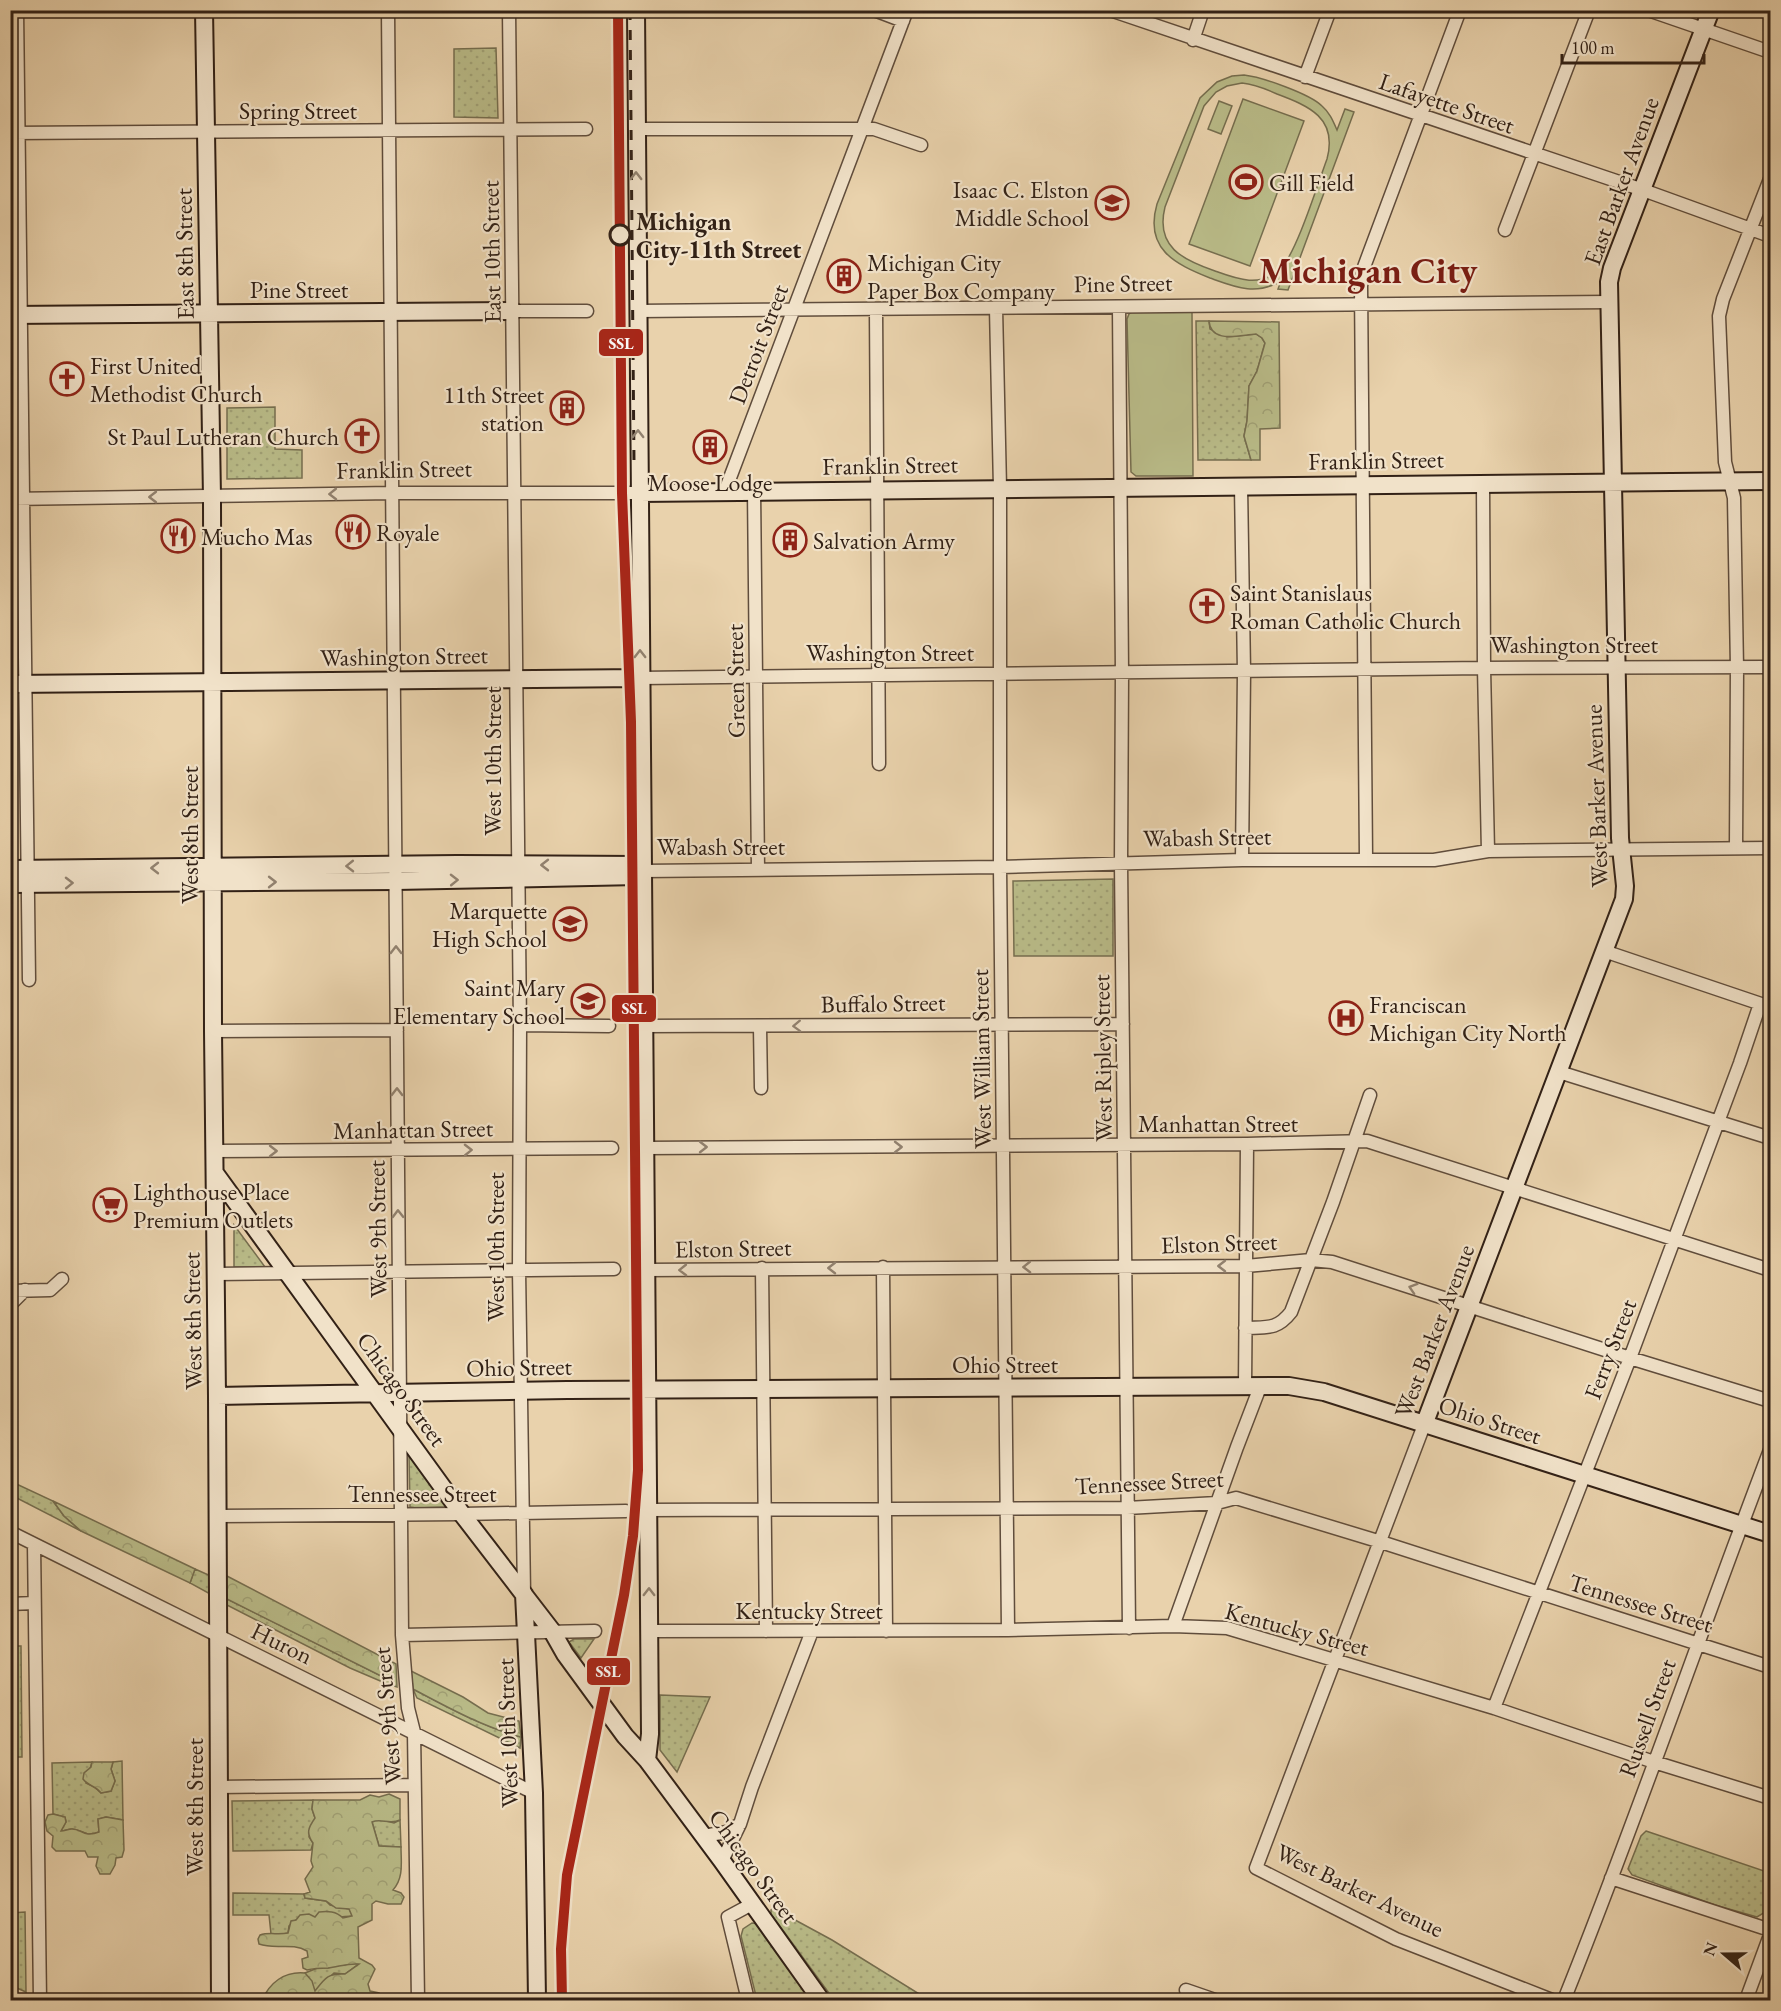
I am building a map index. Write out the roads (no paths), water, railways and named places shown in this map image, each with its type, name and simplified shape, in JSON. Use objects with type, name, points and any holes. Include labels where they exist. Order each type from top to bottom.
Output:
[{"type":"street","points":[[17,10],[15,134],[19,876],[29,980]]},
{"type":"street","name":"East 8th Street","points":[[204,10],[212,497]]},
{"type":"street","name":"West 9th Street","points":[[388,10],[399,1272],[398,1393],[402,1635],[408,1708],[414,1732],[418,2001]]},
{"type":"street","name":"East 10th Street","points":[[509,10],[513,493]]},
{"type":"street","points":[[636,10],[650,1631],[650,1734],[647,1760]]},
{"type":"street","points":[[874,10],[905,16]]},
{"type":"street","name":"Lafayette Street","points":[[1110,10],[1193,40],[1643,190],[1770,236]]},
{"type":"street","points":[[1193,40],[1203,10]]},
{"type":"street","points":[[1305,77],[1330,10]]},
{"type":"street","points":[[1366,859],[1361,286],[1364,267],[1460,10]]},
{"type":"street","points":[[1505,230],[1589,10]]},
{"type":"street","points":[[1648,10],[1770,52]]},
{"type":"street","name":"East Barker Avenue","points":[[1612,482],[1609,282],[1612,268],[1711,10]]},
{"type":"street","name":"Detroit Street","points":[[725,491],[905,16]]},
{"type":"street","name":"Spring Street","points":[[15,134],[586,129]]},
{"type":"street","points":[[636,129],[874,129],[921,145]]},
{"type":"street","points":[[1736,848],[1737,668],[1734,498],[1725,462],[1719,316],[1723,299],[1770,179]]},
{"type":"street","name":"Pine Street","points":[[638,311],[1609,302]]},
{"type":"street","name":"West Ripley Street","points":[[1119,307],[1122,1024],[1129,1628]]},
{"type":"street","name":"West William Street","points":[[996,308],[1000,488],[1000,867],[1008,1630]]},
{"type":"street","points":[[876,309],[879,764]]},
{"type":"street","name":"Pine Street","points":[[16,314],[587,311]]},
{"type":"street","name":"Franklin Street","points":[[17,499],[391,492],[639,493],[1770,481]]},
{"type":"street","name":"West Barker Avenue","points":[[1552,2001],[1396,1939],[1256,1868],[1624,899],[1625,886],[1620,849],[1612,482]]},
{"type":"street","points":[[1483,483],[1488,851]]},
{"type":"street","points":[[1241,486],[1244,672],[1242,860]]},
{"type":"street","name":"Green Street","points":[[754,490],[758,870]]},
{"type":"street","name":"West 10th Street","points":[[513,493],[520,1025],[519,1270],[522,1513],[534,1792],[537,2001]]},
{"type":"street","name":"West 8th Street","points":[[212,497],[219,2001]]},
{"type":"street","name":"Washington Street","points":[[18,684],[1770,667]]},
{"type":"street","name":"Wabash Street","points":[[19,876],[517,872],[638,866],[643,871],[1000,867],[1242,860],[1434,860],[1488,851],[1770,848]]},
{"type":"street","points":[[1604,951],[1765,1005]]},
{"type":"street","name":"Ferry Street","points":[[1494,1708],[1765,1005]]},
{"type":"street","name":"Buffalo Street","points":[[644,1026],[1122,1024]]},
{"type":"street","points":[[520,1025],[609,1026]]},
{"type":"street","points":[[760,1027],[761,1088]]},
{"type":"street","points":[[213,1031],[397,1030]]},
{"type":"street","points":[[1559,1072],[1770,1138]]},
{"type":"street","points":[[1245,1328],[1274,1327],[1285,1320],[1291,1312],[1370,1095]]},
{"type":"street","name":"Manhattan Street","points":[[645,1148],[1246,1144],[1367,1141],[1770,1270]]},
{"type":"street","points":[[1173,1626],[1217,1503],[1253,1387],[1245,1328],[1246,1144]]},
{"type":"street","name":"Manhattan Street","points":[[214,1151],[612,1148]]},
{"type":"street","name":"Chicago Street","points":[[214,1173],[462,1514],[552,1631],[571,1663],[722,1861],[821,2001]]},
{"type":"street","name":"Elston Street","points":[[646,1270],[1246,1266],[1311,1260],[1332,1262],[1770,1401]]},
{"type":"street","points":[[762,1268],[766,1631]]},
{"type":"street","points":[[883,1268],[886,1631]]},
{"type":"street","points":[[216,1274],[614,1269]]},
{"type":"street","points":[[10,1291],[50,1290],[62,1279]]},
{"type":"street","points":[[10,1305],[25,1290]]},
{"type":"street","name":"Ohio Street","points":[[217,1396],[521,1390],[1289,1386],[1324,1392],[1770,1534]]},
{"type":"street","name":"Russell Street","points":[[1564,2001],[1770,1450]]},
{"type":"street","name":"Tennessee Street","points":[[648,1510],[1127,1508],[1217,1503],[1236,1498],[1381,1542],[1770,1667]]},
{"type":"street","name":"Tennessee Street","points":[[217,1516],[626,1511]]},
{"type":"street","name":"Huron","points":[[10,1532],[534,1792]]},
{"type":"street","points":[[34,1544],[40,2001]]},
{"type":"street","points":[[10,1604],[34,1604]]},
{"type":"street","name":"Kentucky Street","points":[[650,1631],[1008,1630],[1173,1626],[1227,1628],[1494,1708],[1770,1798]]},
{"type":"street","points":[[402,1635],[595,1631]]},
{"type":"street","points":[[722,1861],[740,1824],[812,1631]]},
{"type":"street","points":[[218,1787],[414,1785]]},
{"type":"street","points":[[703,1836],[727,1832],[740,1824]]},
{"type":"street","points":[[1611,1878],[1770,1930]]},
{"type":"street","points":[[748,2001],[728,1917],[752,1904]]},
{"type":"street","points":[[1746,2001],[1770,1935]]},
{"type":"street","points":[[1186,1990],[1215,2001]]},
{"type":"railway","points":[[618,10],[622,463]]},
{"type":"railway","points":[[630,10],[634,463]]},
{"type":"place","name":"Gill Field","points":[[1246,182]]},
{"type":"place","name":"Isaac C. Elston Middle School","points":[[1112,203]]},
{"type":"place","name":"Michigan City-11th Street","points":[[620,235]]},
{"type":"place","name":"Michigan City Paper Box Company","points":[[844,276]]},
{"type":"place","name":"First United Methodist Church","points":[[67,379]]},
{"type":"place","name":"11th Street station","points":[[567,408]]},
{"type":"place","name":"St Paul Lutheran Church","points":[[362,436]]},
{"type":"place","name":"Moose Lodge","points":[[710,447]]},
{"type":"place","name":"Royale","points":[[353,532]]},
{"type":"place","name":"Mucho Mas","points":[[178,536]]},
{"type":"place","name":"Salvation Army","points":[[790,540]]},
{"type":"place","name":"Saint Stanislaus Roman Catholic Church","points":[[1207,606]]},
{"type":"place","name":"Marquette High School","points":[[570,924]]},
{"type":"place","name":"Saint Mary Elementary School","points":[[588,1001]]},
{"type":"place","name":"Franciscan Michigan City North","points":[[1346,1018]]},
{"type":"place","name":"Lighthouse Place Premium Outlets","points":[[110,1205]]},
{"type":"district","name":"Michigan City","points":[[1368,270]]}]
